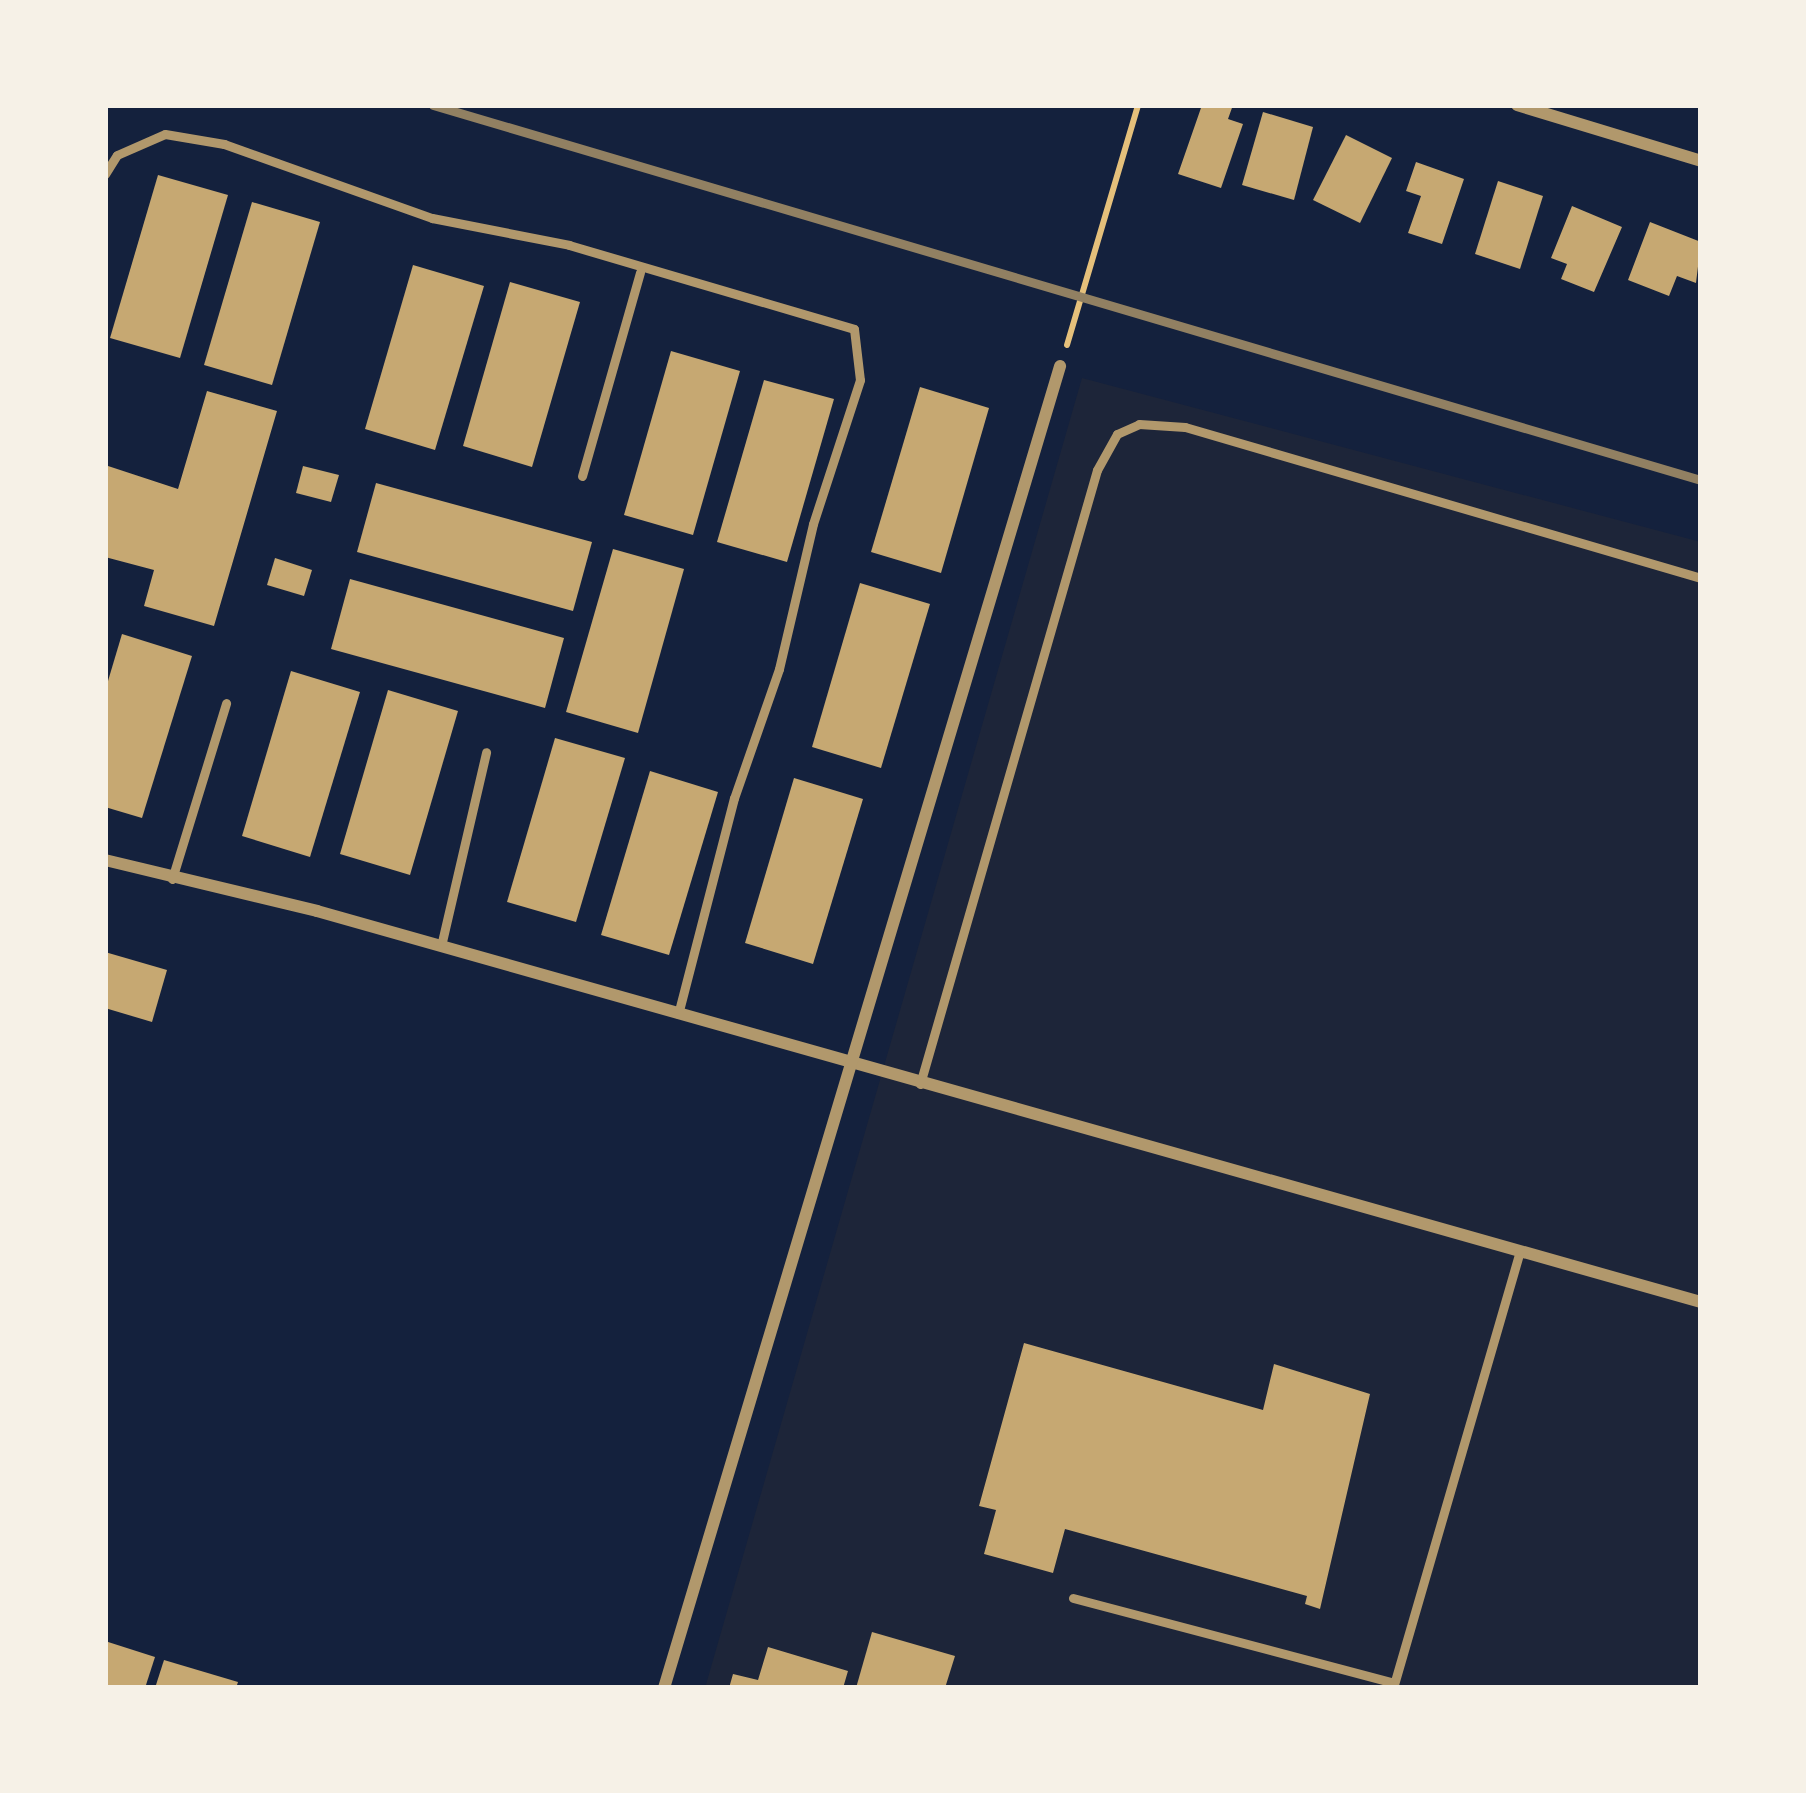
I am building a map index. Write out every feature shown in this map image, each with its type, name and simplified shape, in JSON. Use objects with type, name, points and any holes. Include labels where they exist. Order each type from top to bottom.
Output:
[{"type":"street","points":[[1517,105],[1701,161]]},
{"type":"street","points":[[664,1688],[1060,366]]},
{"type":"street","points":[[105,860],[441,946],[852,1066],[1701,1302]]},
{"type":"lane","points":[[105,174],[117,155],[164,134],[224,144],[432,218],[569,245],[640,272],[854,329],[860,380],[813,524],[779,669],[734,798],[678,1014]]},
{"type":"lane","points":[[582,476],[640,272]]},
{"type":"lane","points":[[920,1084],[1097,470],[1118,434],[1139,424],[1185,427],[1701,578]]},
{"type":"lane","points":[[172,880],[226,703]]},
{"type":"lane","points":[[441,946],[486,752]]},
{"type":"lane","points":[[1073,1598],[1394,1686],[1520,1250]]},
{"type":"path","points":[[1060,366],[1138,105]]},
{"type":"shaded area","points":[[1082,378],[1701,542],[1701,1688],[705,1688]]},
{"type":"building","points":[[1202,105],[1233,105],[1228,119],[1243,124],[1221,188],[1178,174]]},
{"type":"building","points":[[1263,112],[1313,127],[1294,200],[1242,185]]},
{"type":"building","points":[[1346,135],[1392,158],[1360,223],[1313,200]]},
{"type":"building","points":[[1416,162],[1464,179],[1442,244],[1408,233],[1421,196],[1406,191]]},
{"type":"building","points":[[158,175],[228,195],[180,358],[110,338]]},
{"type":"building","points":[[1498,181],[1543,196],[1520,269],[1475,254]]},
{"type":"building","points":[[252,202],[320,222],[272,385],[204,365]]},
{"type":"building","points":[[1572,206],[1622,227],[1594,292],[1561,279],[1567,264],[1551,258]]},
{"type":"building","points":[[1650,222],[1701,242],[1696,283],[1677,276],[1669,296],[1628,280]]},
{"type":"building","points":[[413,265],[484,286],[435,450],[365,429]]},
{"type":"building","points":[[510,282],[580,302],[532,467],[463,446]]},
{"type":"building","points":[[671,351],[740,371],[693,535],[624,515]]},
{"type":"building","points":[[764,380],[834,399],[787,562],[717,542]]},
{"type":"building","points":[[920,387],[989,408],[941,573],[871,552]]},
{"type":"building","points":[[207,391],[277,411],[214,626],[144,606],[154,570],[105,557],[105,465],[178,489]]},
{"type":"building","points":[[303,466],[339,475],[331,502],[296,493]]},
{"type":"building","points":[[376,483],[592,542],[573,611],[357,552]]},
{"type":"building","points":[[613,549],[684,569],[638,733],[566,712]]},
{"type":"building","points":[[275,558],[312,570],[304,596],[267,585]]},
{"type":"building","points":[[350,579],[564,638],[545,708],[331,649]]},
{"type":"building","points":[[860,583],[930,604],[881,768],[812,747]]},
{"type":"building","points":[[122,634],[192,656],[142,818],[105,807],[105,691]]},
{"type":"building","points":[[291,671],[360,692],[310,857],[242,836]]},
{"type":"building","points":[[388,690],[458,711],[410,875],[340,854]]},
{"type":"building","points":[[555,738],[625,758],[576,922],[507,902]]},
{"type":"building","points":[[650,771],[718,792],[669,955],[601,935]]},
{"type":"building","points":[[794,778],[863,799],[813,964],[745,943]]},
{"type":"building","points":[[105,952],[167,970],[152,1022],[105,1008]]},
{"type":"building","points":[[1024,1343],[1263,1410],[1274,1364],[1370,1394],[1320,1609],[1305,1604],[1307,1596],[1065,1529],[1053,1573],[984,1554],[996,1510],[979,1506]]},
{"type":"building","points":[[872,1632],[955,1656],[945,1688],[856,1688]]},
{"type":"building","points":[[105,1641],[155,1657],[145,1688],[105,1688]]},
{"type":"building","points":[[768,1647],[848,1671],[843,1688],[729,1688],[733,1674],[758,1680]]},
{"type":"building","points":[[164,1660],[238,1682],[236,1688],[155,1688]]},
{"type":"railway","points":[[433,105],[1701,480]]}]
